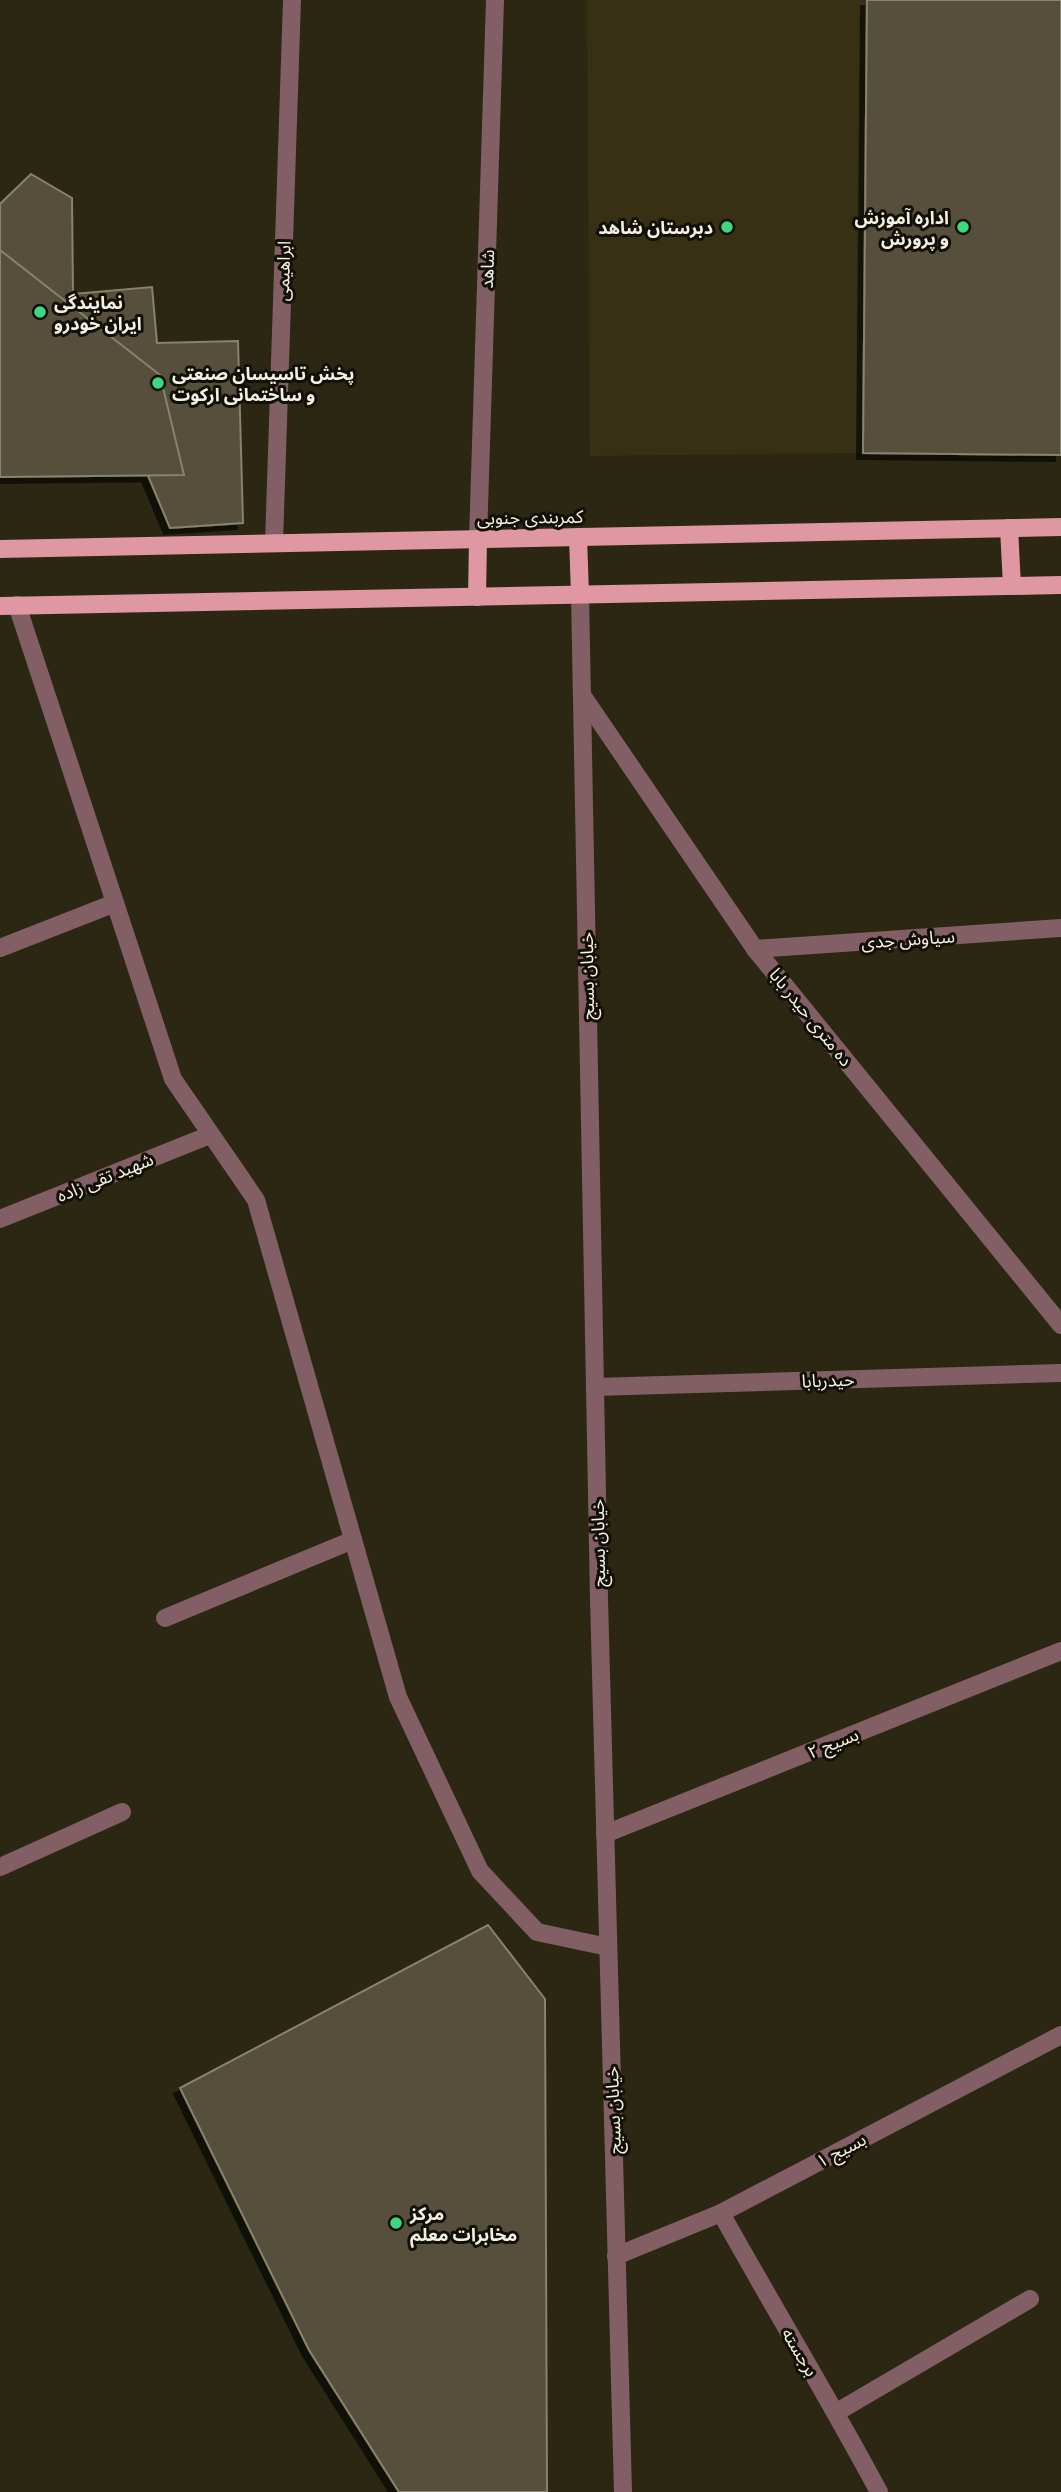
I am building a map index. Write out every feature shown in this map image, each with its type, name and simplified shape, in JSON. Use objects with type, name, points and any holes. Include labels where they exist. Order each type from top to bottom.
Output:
[{"type":"main road","name":"کمربندی جنوبی","points":[[0,549],[1061,527]]},
{"type":"main road","points":[[1009,528],[1012,586]]},
{"type":"main road","points":[[578,537],[580,594]]},
{"type":"main road","points":[[477,597],[478,539]]},
{"type":"main road","points":[[8,606],[1061,585]]},
{"type":"street","name":"ابراهیمی","points":[[274,543],[292,0]]},
{"type":"street","name":"شاهد","points":[[478,539],[495,0]]},
{"type":"street","name":"خیابان بسیج","points":[[580,594],[605,1835],[623,2492]]},
{"type":"street","points":[[8,606],[115,903],[173,1079],[256,1200],[398,1697],[480,1871],[537,1932],[608,1947]]},
{"type":"street","name":"ده متری حیدر بابا","points":[[582,695],[755,949],[1061,1325]]},
{"type":"street","points":[[0,948],[115,903]]},
{"type":"street","name":"سیاوش جدی","points":[[755,949],[1061,928]]},
{"type":"street","name":"شهید تقی زاده","points":[[0,1219],[210,1135]]},
{"type":"street","name":"حیدربابا","points":[[595,1387],[1061,1373]]},
{"type":"street","points":[[165,1618],[353,1540]]},
{"type":"street","name":"بسیج ۲","points":[[605,1835],[1061,1651]]},
{"type":"street","points":[[0,1867],[122,1812]]},
{"type":"street","name":"بسیج ۱","points":[[616,2256],[721,2213],[1061,2035]]},
{"type":"street","name":"برجسته","points":[[721,2213],[879,2492]]},
{"type":"street","points":[[836,2412],[1030,2299]]},
{"type":"shaded area","name":"دبرستان شاهد","points":[[587,0],[867,0],[863,453],[590,456]]},
{"type":"building","name":"اداره آموزش و پرورش","points":[[867,0],[1061,0],[1061,455],[863,453]]},
{"type":"building","name":"پخش تاسیسان صنعتی و ساختمانی ارکوت","points":[[31,174],[72,198],[73,294],[152,287],[157,343],[238,341],[243,523],[170,528],[126,423],[0,321],[0,204]]},
{"type":"building","name":"نمایندگی ایران خودرو","points":[[0,250],[160,375],[184,475],[0,477]]},
{"type":"building","name":"مرکز مخابرات معلم","points":[[488,1925],[545,1999],[547,2492],[399,2492],[309,2350],[180,2088]]},
{"type":"place","name":"دبرستان شاهد","points":[[727,227]]},
{"type":"place","name":"اداره آموزش و پرورش","points":[[963,227]]},
{"type":"place","name":"نمایندگی ایران خودرو","points":[[40,312]]},
{"type":"place","name":"پخش تاسیسان صنعتی و ساختمانی ارکوت","points":[[158,383]]},
{"type":"place","name":"مرکز مخابرات معلم","points":[[396,2223]]}]
